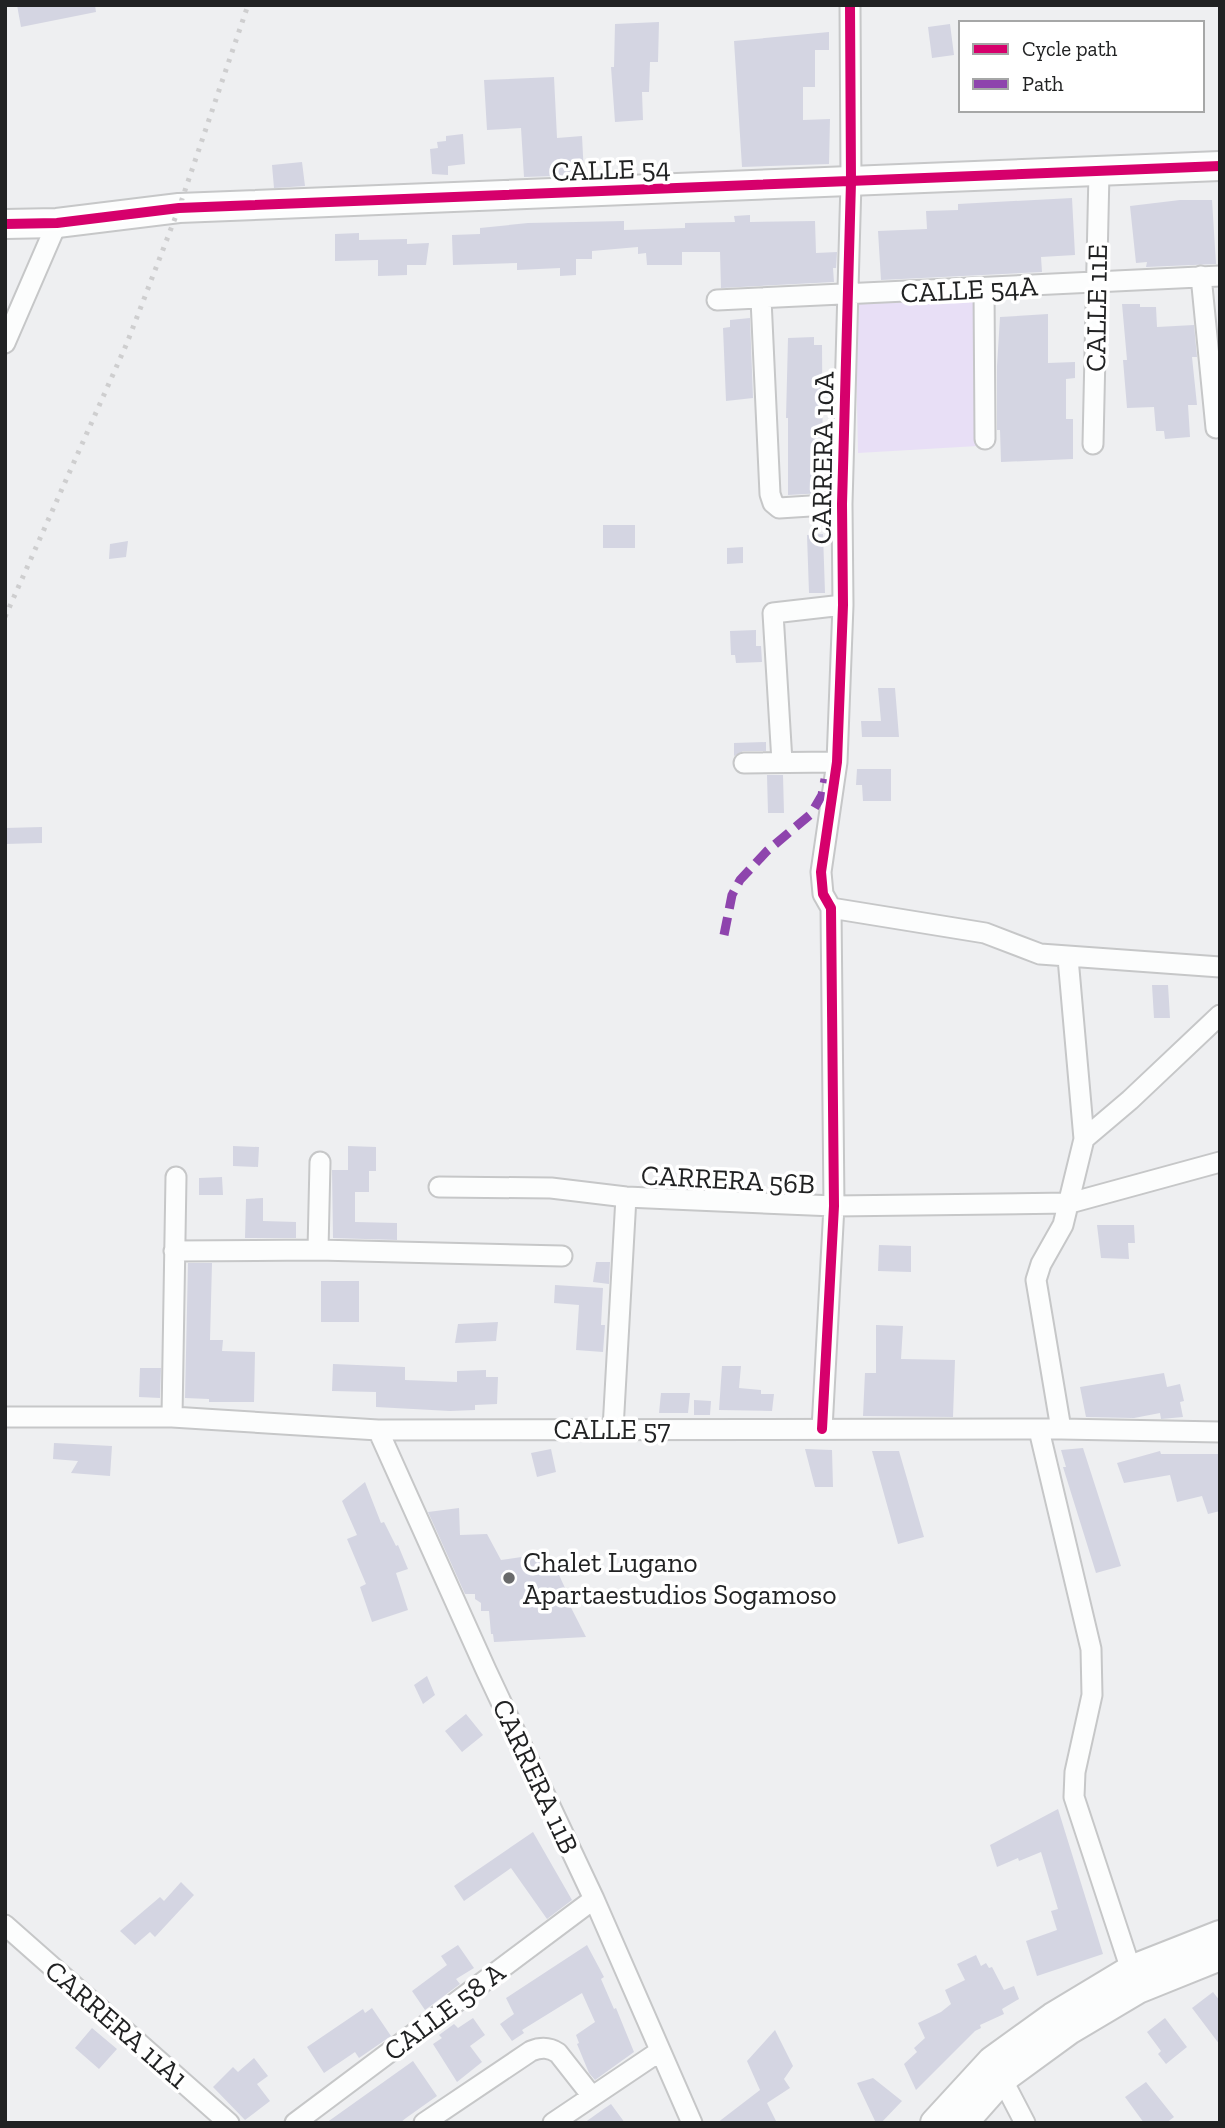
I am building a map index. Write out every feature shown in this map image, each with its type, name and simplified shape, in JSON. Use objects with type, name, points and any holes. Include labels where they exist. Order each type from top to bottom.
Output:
[{"type":"street","name":"CARRERA 10A","points":[[822,1429],[834,1206],[831,908],[823,894],[821,872],[837,762],[843,605],[842,504],[849,295],[852,5]]},
{"type":"street","name":"CALLE 54","points":[[5,224],[57,223],[180,208],[1220,166]]},
{"type":"street","name":"CALLE 11E","points":[[1093,444],[1099,172]]},
{"type":"street","points":[[5,343],[57,223]]},
{"type":"street","name":"CALLE 54A","points":[[718,300],[1210,276]]},
{"type":"street","points":[[1210,276],[1216,428]]},
{"type":"street","points":[[984,288],[985,439]]},
{"type":"street","points":[[761,299],[773,503],[779,508],[842,504]]},
{"type":"street","points":[[782,762],[773,613],[843,605]]},
{"type":"street","points":[[744,763],[837,762]]},
{"type":"street","points":[[831,908],[985,933],[1040,954],[1220,967]]},
{"type":"street","points":[[1061,1429],[1036,1280],[1041,1264],[1063,1225],[1084,1139],[1068,958]]},
{"type":"street","points":[[1084,1139],[1130,1100],[1220,1015]]},
{"type":"street","points":[[318,1250],[320,1162]]},
{"type":"street","name":"CARRERA 56B","points":[[439,1187],[551,1188],[626,1197],[834,1206],[1070,1202],[1220,1162]]},
{"type":"street","points":[[172,1417],[176,1177]]},
{"type":"street","points":[[613,1429],[626,1197]]},
{"type":"street","points":[[174,1251],[318,1250],[562,1255]]},
{"type":"street","name":"CALLE 57","points":[[5,1417],[172,1417],[378,1430],[1061,1429],[1220,1432]]},
{"type":"street","name":"CARRERA 11B","points":[[378,1430],[486,1670],[594,1899],[692,2123]]},
{"type":"street","points":[[1039,1430],[1091,1649],[1092,1695],[1075,1772],[1074,1797],[1131,1970]]},
{"type":"street","name":"CALLE 58 A","points":[[295,2123],[594,1899]]},
{"type":"street","name":"CARRERA 11A1","points":[[5,1925],[229,2123]]},
{"type":"street","points":[[935,2123],[1053,2017],[1131,1970],[1220,1935]]},
{"type":"street","points":[[963,2123],[997,2070],[1138,1989],[1220,1956]]},
{"type":"street","points":[[424,2123],[531,2050],[540,2048],[558,2053],[592,2095]]},
{"type":"street","points":[[553,2123],[660,2051]]},
{"type":"street","points":[[997,2070],[1025,2123]]},
{"type":"shaded area","points":[[973,301],[978,446],[858,453],[855,302]]},
{"type":"building","points":[[17,5],[95,5],[96,12],[21,27]]},
{"type":"building","points":[[659,22],[658,62],[650,62],[649,92],[642,92],[643,120],[615,122],[611,67],[614,67],[615,24]]},
{"type":"building","points":[[950,24],[954,55],[932,58],[928,27]]},
{"type":"building","points":[[829,32],[829,50],[815,50],[815,87],[803,87],[803,120],[830,119],[829,164],[742,167],[734,41]]},
{"type":"building","points":[[554,77],[557,138],[582,136],[584,175],[524,177],[521,128],[487,130],[484,80]]},
{"type":"building","points":[[463,134],[465,164],[448,166],[448,175],[432,174],[430,149],[438,148],[437,142],[446,141],[446,136]]},
{"type":"building","points":[[302,162],[305,186],[274,188],[272,165]]},
{"type":"building","points":[[1072,198],[1075,255],[1041,257],[1042,272],[881,280],[878,231],[927,229],[926,211],[958,210],[958,204]]},
{"type":"building","points":[[1180,200],[1212,200],[1216,264],[1146,267],[1147,262],[1136,263],[1130,206]]},
{"type":"building","points":[[750,215],[750,222],[815,221],[816,253],[837,252],[836,268],[833,268],[834,282],[721,288],[720,252],[682,252],[682,265],[647,265],[646,253],[638,254],[638,247],[592,251],[592,259],[576,259],[576,275],[560,276],[560,268],[517,270],[517,263],[453,265],[452,235],[480,234],[480,228],[528,223],[624,221],[624,230],[685,228],[685,223],[735,222],[734,216]]},
{"type":"building","points":[[359,233],[359,240],[407,239],[407,244],[429,243],[426,265],[407,265],[407,275],[378,276],[378,260],[335,261],[335,234]]},
{"type":"building","points":[[1122,304],[1156,307],[1157,327],[1194,325],[1197,357],[1192,357],[1197,405],[1188,405],[1190,437],[1165,439],[1164,431],[1156,431],[1154,407],[1127,408],[1123,360],[1127,360]]},
{"type":"building","points":[[1048,314],[1048,363],[1075,362],[1075,378],[1066,379],[1066,419],[1073,419],[1073,459],[1001,462],[1000,430],[997,430],[1000,317]]},
{"type":"building","points":[[750,318],[753,398],[726,401],[723,328],[730,327],[730,320]]},
{"type":"building","points":[[814,337],[814,345],[822,345],[823,493],[788,495],[788,338]]},
{"type":"building","points":[[603,525],[635,525],[635,548],[603,548]]},
{"type":"building","points":[[823,534],[825,593],[809,593],[807,535]]},
{"type":"building","points":[[128,541],[126,557],[109,559],[110,544]]},
{"type":"building","points":[[743,547],[743,563],[727,564],[727,548]]},
{"type":"building","points":[[756,630],[756,646],[761,646],[762,662],[736,663],[735,655],[731,655],[730,631]]},
{"type":"building","points":[[878,688],[895,688],[899,737],[862,737],[861,721],[881,721]]},
{"type":"building","points":[[766,742],[766,751],[743,751],[734,756],[734,743]]},
{"type":"building","points":[[857,769],[891,769],[891,801],[863,801],[862,785],[856,785]]},
{"type":"building","points":[[767,775],[783,775],[784,813],[768,813]]},
{"type":"building","points":[[42,827],[42,843],[5,844],[5,828]]},
{"type":"building","points":[[1152,985],[1168,985],[1170,1018],[1154,1018]]},
{"type":"building","points":[[233,1146],[259,1147],[258,1167],[233,1166]]},
{"type":"building","points":[[348,1146],[376,1147],[376,1171],[369,1171],[369,1192],[355,1192],[355,1222],[397,1223],[397,1240],[333,1238],[332,1170],[348,1170]]},
{"type":"building","points":[[222,1177],[223,1195],[199,1195],[199,1178]]},
{"type":"building","points":[[263,1198],[263,1221],[296,1222],[296,1238],[245,1238],[246,1199]]},
{"type":"building","points":[[1097,1225],[1134,1225],[1135,1243],[1128,1243],[1129,1259],[1101,1258]]},
{"type":"building","points":[[879,1245],[911,1246],[911,1272],[878,1271]]},
{"type":"building","points":[[596,1262],[610,1262],[609,1284],[593,1282]]},
{"type":"building","points":[[188,1263],[212,1263],[210,1340],[223,1340],[222,1351],[255,1352],[254,1402],[209,1402],[209,1399],[185,1398]]},
{"type":"building","points":[[321,1281],[359,1281],[359,1322],[321,1322]]},
{"type":"building","points":[[555,1285],[603,1288],[603,1352],[576,1350],[579,1305],[554,1303]]},
{"type":"building","points":[[498,1322],[496,1341],[455,1343],[458,1324]]},
{"type":"building","points":[[876,1325],[903,1326],[901,1359],[955,1360],[953,1417],[863,1416],[865,1373],[876,1373]]},
{"type":"building","points":[[333,1364],[405,1367],[405,1380],[457,1382],[457,1371],[486,1370],[486,1377],[498,1377],[497,1404],[475,1405],[475,1410],[450,1411],[376,1407],[376,1392],[332,1391]]},
{"type":"building","points":[[722,1366],[741,1366],[739,1388],[761,1390],[761,1394],[774,1394],[772,1411],[719,1410]]},
{"type":"building","points":[[140,1368],[161,1368],[160,1398],[139,1397]]},
{"type":"building","points":[[1164,1373],[1167,1387],[1180,1384],[1184,1401],[1180,1402],[1183,1417],[1161,1419],[1160,1413],[1134,1418],[1086,1417],[1080,1387]]},
{"type":"building","points":[[661,1393],[690,1393],[688,1413],[659,1413]]},
{"type":"building","points":[[694,1400],[711,1401],[710,1415],[694,1415]]},
{"type":"building","points":[[54,1443],[112,1446],[110,1476],[71,1473],[78,1461],[53,1459]]},
{"type":"building","points":[[1083,1448],[1121,1566],[1096,1573],[1063,1467],[1066,1467],[1061,1450]]},
{"type":"building","points":[[551,1449],[556,1472],[537,1477],[531,1453]]},
{"type":"building","points":[[805,1449],[832,1450],[833,1487],[815,1487]]},
{"type":"building","points":[[872,1451],[899,1451],[924,1537],[898,1544]]},
{"type":"building","points":[[1160,1451],[1161,1454],[1220,1454],[1220,1511],[1208,1514],[1202,1496],[1177,1502],[1170,1475],[1124,1483],[1117,1463]]},
{"type":"building","points":[[365,1482],[381,1523],[384,1522],[396,1546],[398,1545],[408,1569],[396,1573],[408,1610],[372,1622],[360,1587],[366,1584],[347,1539],[357,1535],[342,1501]]},
{"type":"building","points":[[459,1508],[460,1535],[487,1534],[501,1560],[549,1553],[565,1588],[561,1588],[586,1637],[494,1642],[489,1611],[481,1611],[481,1603],[475,1599],[475,1594],[465,1594],[428,1512]]},
{"type":"building","points":[[427,1676],[435,1695],[423,1704],[414,1685]]},
{"type":"building","points":[[466,1714],[483,1735],[462,1752],[445,1731]]},
{"type":"building","points":[[1058,1809],[1103,1954],[1037,1976],[1026,1941],[1057,1930],[1051,1911],[1058,1909],[1041,1852],[997,1867],[990,1845]]},
{"type":"building","points":[[533,1832],[572,1900],[547,1919],[511,1868],[464,1901],[454,1886]]},
{"type":"building","points":[[181,1882],[194,1895],[155,1937],[150,1932],[135,1945],[120,1931],[160,1897],[164,1901]]},
{"type":"building","points":[[458,1945],[474,1968],[456,1979],[460,1984],[425,2010],[412,1991],[447,1965],[441,1956]]},
{"type":"building","points":[[587,1945],[604,1977],[601,1979],[634,2052],[595,2080],[589,2073],[577,2044],[576,2035],[595,2022],[582,1993],[522,2030],[524,2033],[512,2041],[500,2024],[514,2014],[506,1998]]},
{"type":"building","points":[[976,1955],[981,1966],[986,1963],[989,1968],[992,1967],[1004,1990],[1014,1986],[1019,1999],[1002,2009],[1004,2014],[980,2025],[981,2028],[916,2090],[904,2064],[917,2052],[914,2048],[925,2038],[918,2023],[951,2004],[945,1990],[965,1980],[957,1964]]},
{"type":"building","points":[[1213,1992],[1220,2001],[1220,2045],[1192,2008]]},
{"type":"building","points":[[372,2008],[391,2036],[359,2058],[355,2052],[324,2073],[307,2047],[363,2009],[365,2013]]},
{"type":"building","points":[[473,2018],[485,2035],[470,2046],[482,2062],[457,2082],[433,2044],[442,2038],[439,2035],[454,2024],[458,2028]]},
{"type":"building","points":[[1165,2018],[1187,2047],[1166,2064],[1158,2054],[1161,2051],[1147,2032]]},
{"type":"building","points":[[92,2028],[117,2049],[99,2069],[75,2048]]},
{"type":"building","points":[[775,2030],[793,2066],[784,2079],[790,2088],[767,2103],[777,2123],[717,2123],[760,2090],[747,2061]]},
{"type":"building","points":[[254,2058],[268,2076],[257,2084],[270,2101],[245,2120],[213,2087],[233,2067],[238,2072]]},
{"type":"building","points":[[413,2061],[437,2096],[400,2123],[326,2123]]},
{"type":"building","points":[[873,2078],[902,2101],[881,2123],[876,2123],[857,2083]]},
{"type":"building","points":[[1146,2082],[1174,2117],[1166,2123],[1144,2123],[1125,2097]]},
{"type":"building","points":[[611,2104],[625,2123],[584,2123],[605,2108]]},
{"type":"railway","points":[[5,617],[127,343],[179,208],[248,5]]},
{"type":"marked path","points":[[724,935],[732,895],[740,880],[767,851],[811,814],[822,795],[825,779]]},
{"type":"cycle path","points":[[822,1429],[834,1206],[831,908],[823,894],[821,872],[837,762],[843,605],[842,504],[851,182],[850,5]]},
{"type":"cycle path","points":[[5,224],[57,223],[179,208],[1220,166]]},
{"type":"place","name":"Chalet Lugano Apartaestudios Sogamoso","points":[[509,1578]]}]
